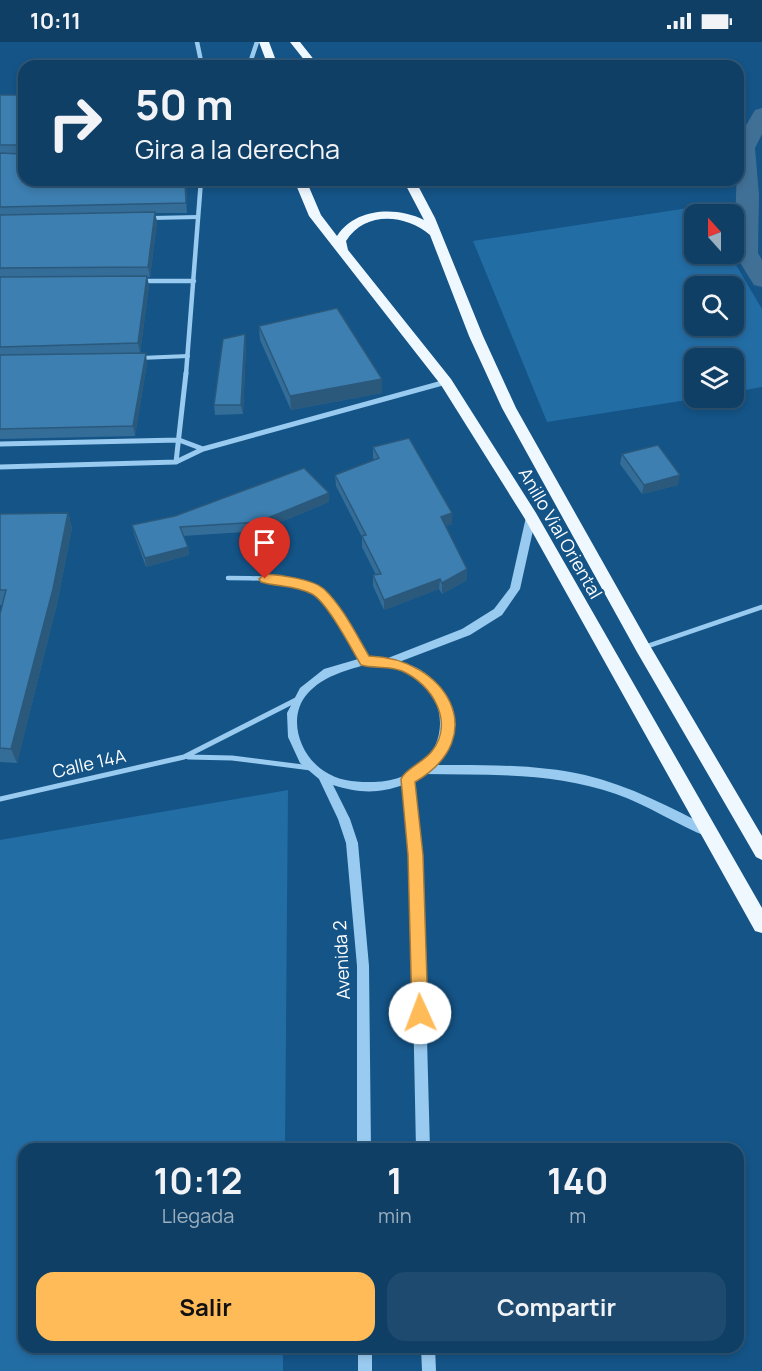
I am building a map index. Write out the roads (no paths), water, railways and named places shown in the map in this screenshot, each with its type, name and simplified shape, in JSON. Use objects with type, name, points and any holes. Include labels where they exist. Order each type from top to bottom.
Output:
[{"type":"highway","points":[[264,42],[271,60]]},
{"type":"highway","points":[[295,42],[309,60]]},
{"type":"highway","name":"Anillo Vial Oriental","points":[[302,186],[315,216],[446,382],[531,517],[762,925]]},
{"type":"highway","name":"Anillo Vial Oriental","points":[[412,186],[436,234],[476,336],[509,408],[643,648],[762,852]]},
{"type":"highway","points":[[343,254],[340,242],[343,235],[355,224],[373,217],[395,216],[415,220],[431,228],[436,234]]},
{"type":"street","points":[[197,42],[201,60]]},
{"type":"street","points":[[251,60],[257,42]]},
{"type":"street","points":[[176,462],[188,356],[201,186]]},
{"type":"street","points":[[140,219],[198,218]]},
{"type":"street","points":[[137,281],[194,281]]},
{"type":"street","points":[[129,358],[188,356]]},
{"type":"street","points":[[0,467],[176,462],[202,449],[446,382]]},
{"type":"street","points":[[0,444],[179,440],[202,449]]},
{"type":"street","points":[[388,662],[466,632],[498,612],[515,589],[531,517]]},
{"type":"street","points":[[365,661],[388,662],[408,668],[427,680],[441,696],[448,715],[447,735],[439,754],[423,770],[408,779],[387,786],[365,787],[343,784],[323,776],[311,768],[298,752],[292,735],[291,717],[296,700],[308,685],[324,672],[344,664],[365,661]]},
{"type":"street","name":"Calle 14A","points":[[184,757],[296,700]]},
{"type":"street","name":"Calle 14A","points":[[0,799],[184,757],[232,758],[311,768]]},
{"type":"street","points":[[423,770],[502,770],[554,775],[605,785],[649,801],[710,833]]},
{"type":"street","name":"Avenida 2","points":[[323,776],[344,819],[352,843],[363,966],[364,1143]]},
{"type":"street","points":[[408,779],[416,855],[423,1143]]},
{"type":"street","points":[[365,1353],[365,1371]]},
{"type":"street","points":[[428,1353],[429,1371]]},
{"type":"lane","points":[[228,578],[284,579],[318,591],[339,618],[365,661]]},
{"type":"lane","points":[[643,648],[762,607]]},
{"type":"waterway","points":[[762,114],[744,148],[748,195],[746,253],[762,280]]}]
